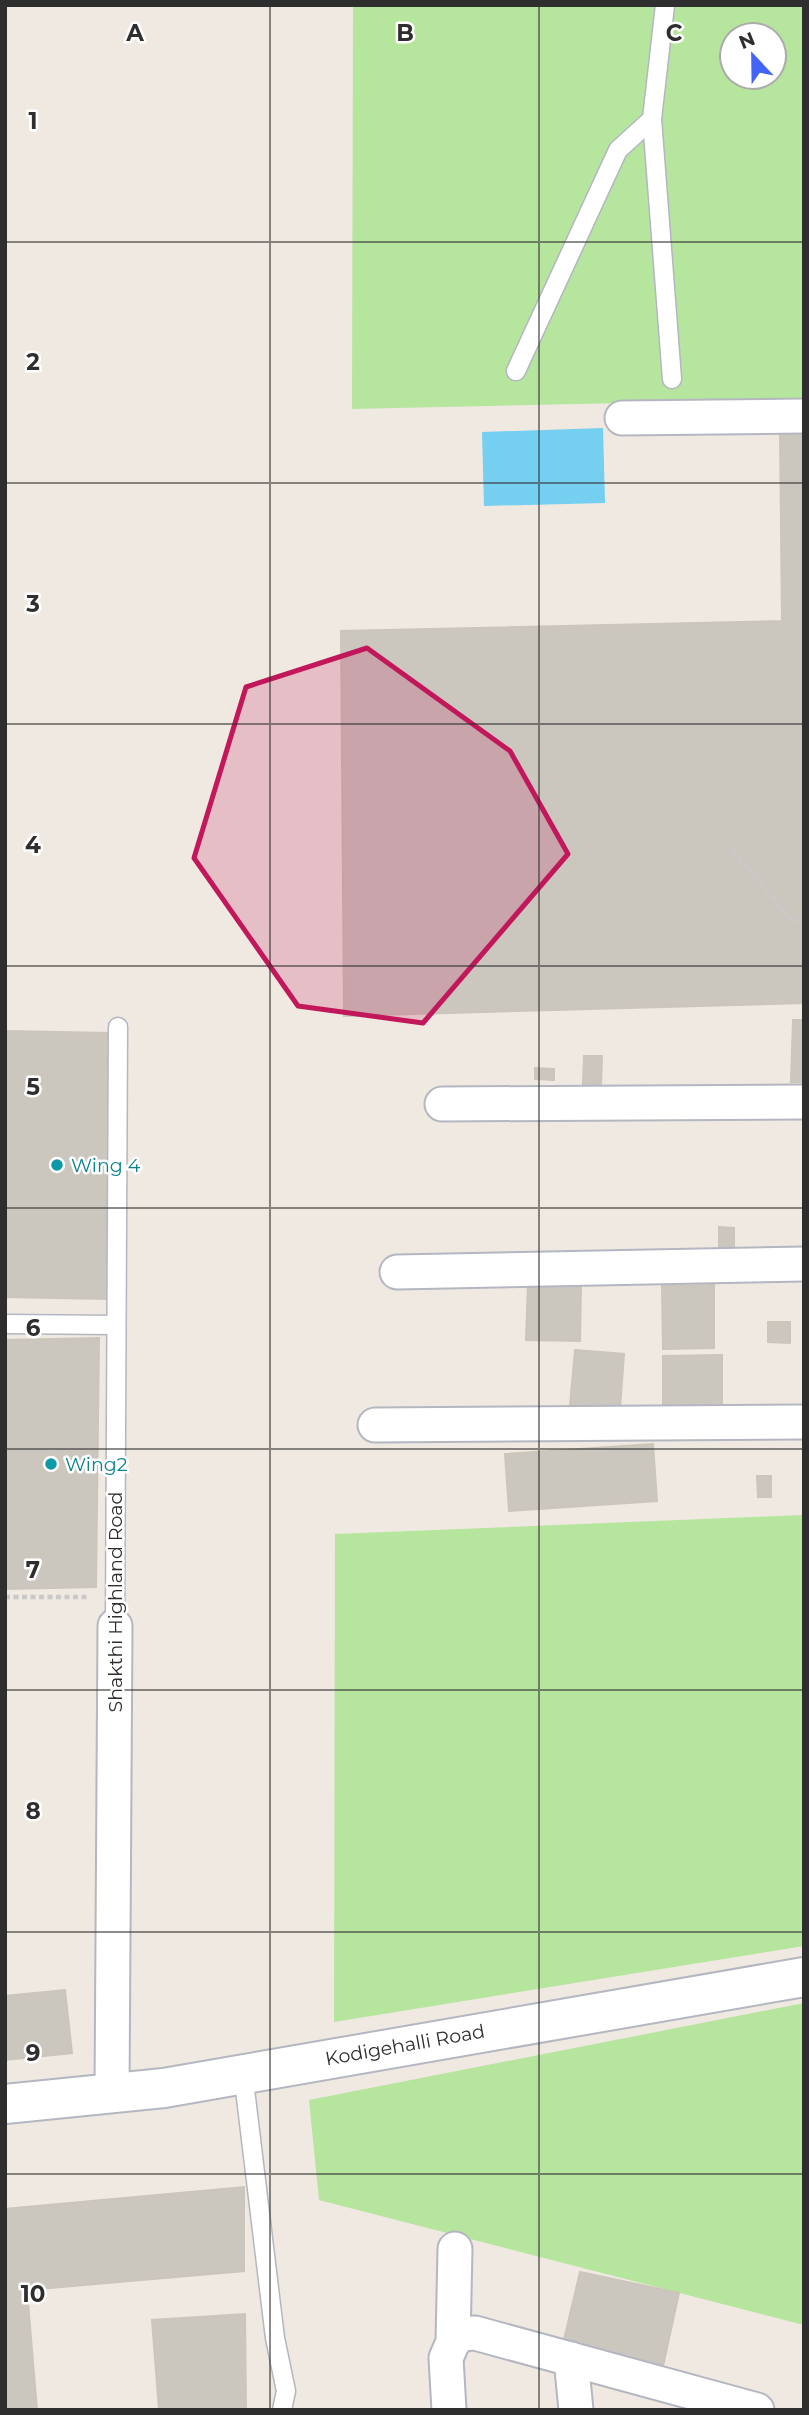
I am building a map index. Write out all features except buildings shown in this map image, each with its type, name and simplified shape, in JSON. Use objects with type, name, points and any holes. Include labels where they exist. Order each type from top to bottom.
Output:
[{"type":"street","points":[[622,418],[804,416]]},
{"type":"street","points":[[442,1104],[804,1102]]},
{"type":"street","points":[[397,1272],[804,1264]]},
{"type":"street","points":[[375,1425],[804,1422]]},
{"type":"street","name":"Shakthi Highland Road","points":[[112,2093],[115,1626]]},
{"type":"street","name":"Kodigehalli Road","points":[[5,2104],[164,2088],[804,1977]]},
{"type":"street","points":[[453,2342],[454,2249]]},
{"type":"street","points":[[449,2410],[446,2358],[453,2342],[461,2334],[475,2333],[748,2409]]},
{"type":"street","points":[[571,2359],[576,2410]]},
{"type":"lane","points":[[665,5],[652,119],[672,379]]},
{"type":"lane","points":[[516,371],[618,150],[652,119]]},
{"type":"lane","name":"Shakthi Highland Road","points":[[115,1626],[118,1027]]},
{"type":"lane","points":[[5,1324],[116,1325]]},
{"type":"lane","points":[[243,2073],[275,2338],[286,2391],[282,2410]]},
{"type":"path","points":[[733,851],[792,920],[804,921]]},
{"type":"highlighted area","points":[[367,648],[510,751],[568,854],[423,1023],[298,1006],[194,858],[246,687]]},
{"type":"green space","points":[[353,5],[804,5],[804,399],[352,409]]},
{"type":"green space","points":[[804,1515],[804,1946],[334,2022],[335,1534]]},
{"type":"green space","points":[[804,2003],[804,2325],[319,2200],[309,2100]]},
{"type":"water","points":[[603,428],[605,503],[484,506],[482,432]]},
{"type":"place","name":"Wing 4","points":[[57,1165]]},
{"type":"place","name":"Wing2","points":[[51,1464]]}]
